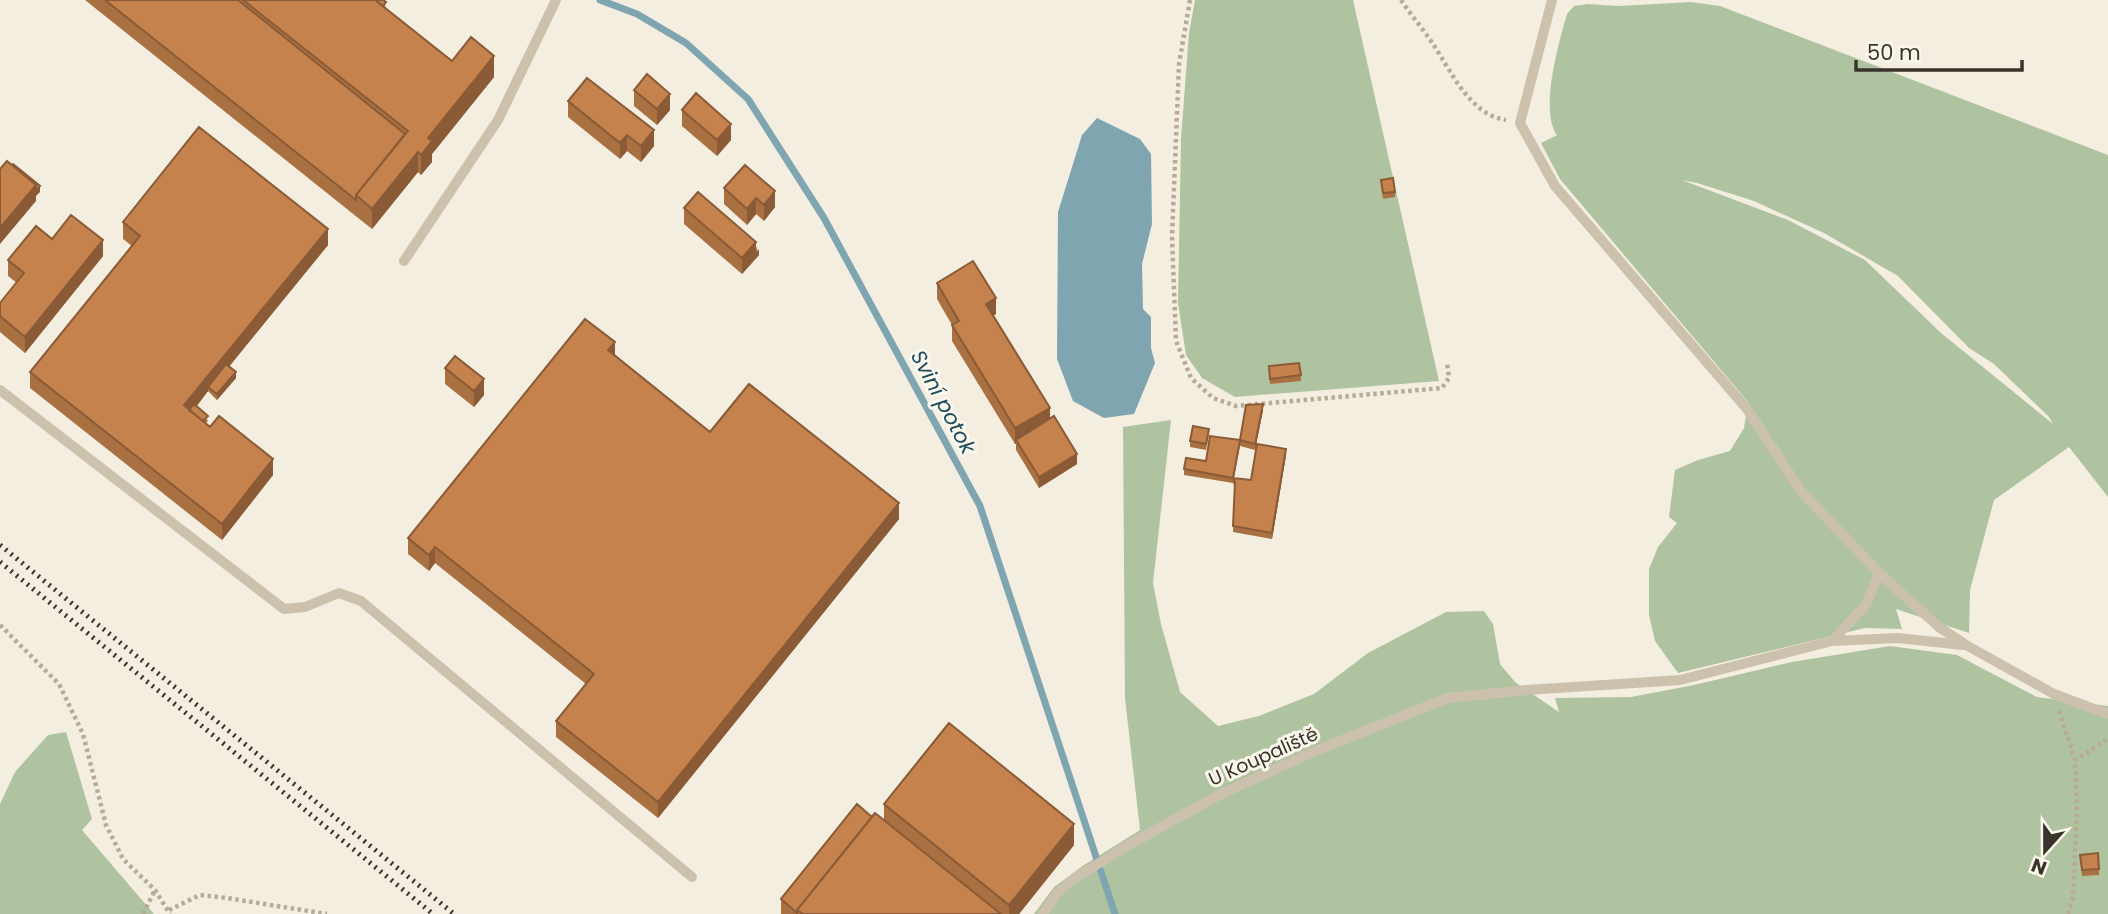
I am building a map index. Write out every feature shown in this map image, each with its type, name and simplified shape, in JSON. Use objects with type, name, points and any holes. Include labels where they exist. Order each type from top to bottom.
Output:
[{"type":"lane","points":[[404,261],[498,120],[556,0]]},
{"type":"lane","points":[[1552,0],[1520,122],[1555,186],[1747,409],[1801,491],[1879,573],[1939,627],[1966,645],[2054,694],[2108,714]]},
{"type":"lane","points":[[0,390],[284,609],[305,607],[339,593],[361,601],[692,877]]},
{"type":"lane","points":[[1832,641],[1866,605],[1879,573]]},
{"type":"lane","name":"U Koupaliště","points":[[1043,914],[1058,892],[1075,878],[1125,847],[1231,789],[1313,751],[1448,698],[1680,680],[1832,641],[1898,638],[1966,645]]},
{"type":"path","points":[[1190,0],[1179,64],[1172,237],[1176,341],[1191,378],[1213,398],[1236,406],[1443,388],[1449,378],[1447,362]]},
{"type":"path","points":[[1401,0],[1433,44],[1459,88],[1493,118],[1520,122]]},
{"type":"path","points":[[0,625],[59,684],[83,734],[106,825],[123,859],[155,890],[169,912],[200,895],[327,914]]},
{"type":"path","points":[[2054,694],[2075,760],[2077,820],[2073,897],[2068,914]]},
{"type":"path","points":[[2075,760],[2108,739]]},
{"type":"path","points":[[143,914],[155,890]]},
{"type":"green space","points":[[1195,0],[1353,0],[1439,381],[1235,397],[1202,378],[1186,355],[1178,303],[1181,139],[1189,33]]},
{"type":"green space","points":[[1691,2],[1720,6],[2108,155],[2108,497],[2069,447],[1994,500],[1970,590],[1969,633],[1896,609],[1902,629],[1865,628],[1678,673],[1655,641],[1649,615],[1649,569],[1658,547],[1677,523],[1669,517],[1675,470],[1730,451],[1744,428],[1748,402],[1560,179],[1541,143],[1557,135],[1552,124],[1550,94],[1567,14],[1574,6]],"holes":[[[1682,180],[1754,201],[1824,233],[1898,276],[1969,348],[1994,364],[2053,424],[1941,333],[1865,260],[1788,220]]]},
{"type":"green space","points":[[1171,420],[1153,583],[1180,692],[1218,726],[1259,716],[1314,694],[1368,653],[1446,612],[1484,611],[1493,624],[1500,664],[1515,682],[1559,712],[1555,698],[1631,697],[1792,662],[1890,646],[1957,655],[2037,697],[2108,706],[2108,914],[1034,914],[1054,887],[1140,830],[1125,698],[1123,427]]},
{"type":"green space","points":[[66,732],[92,819],[82,830],[154,914],[0,914],[0,804],[15,772],[48,735]]},
{"type":"water","points":[[1097,118],[1140,139],[1151,154],[1152,224],[1142,264],[1143,309],[1151,317],[1151,348],[1155,363],[1134,414],[1104,418],[1073,401],[1057,359],[1058,212],[1082,135]]},
{"type":"building","points":[[105,0],[238,0],[405,134],[356,195],[356,200]]},
{"type":"building","points":[[243,0],[375,0],[452,61],[471,37],[494,56],[428,138],[432,141],[421,155],[418,152],[372,209],[356,195],[408,131]]},
{"type":"building","points":[[375,0],[383,0],[386,2],[383,6]]},
{"type":"building","points":[[647,74],[670,94],[657,109],[634,90]]},
{"type":"building","points":[[587,78],[654,130],[641,146],[627,135],[620,143],[568,101]]},
{"type":"building","points":[[696,93],[731,124],[717,140],[682,110]]},
{"type":"building","points":[[199,127],[328,229],[184,405],[210,427],[219,416],[273,459],[222,524],[30,372],[140,236],[123,222]]},
{"type":"building","points":[[7,161],[36,185],[0,228],[0,169]]},
{"type":"building","points":[[13,164],[40,186],[36,191],[36,185]]},
{"type":"building","points":[[745,165],[775,191],[764,205],[756,198],[747,209],[724,188]]},
{"type":"building","points":[[1393,178],[1395,192],[1383,193],[1381,180]]},
{"type":"building","points":[[698,192],[756,242],[742,258],[684,208]]},
{"type":"building","points":[[71,215],[103,240],[25,337],[0,316],[0,303],[24,273],[8,260],[36,226],[52,239]]},
{"type":"building","points":[[973,261],[996,298],[986,304],[1050,408],[1015,428],[952,325],[959,321],[937,283]]},
{"type":"building","points":[[585,319],[615,342],[608,350],[710,432],[749,384],[899,503],[658,802],[556,721],[594,674],[435,547],[429,555],[408,538]]},
{"type":"building","points":[[455,356],[484,379],[474,391],[445,368]]},
{"type":"building","points":[[1299,363],[1301,375],[1270,379],[1269,366]]},
{"type":"building","points":[[226,364],[236,372],[217,394],[208,387]]},
{"type":"building","points":[[194,404],[208,416],[203,421],[189,410]]},
{"type":"building","points":[[1263,404],[1255,444],[1240,440],[1246,405]]},
{"type":"building","points":[[1054,416],[1077,454],[1039,477],[1016,440]]},
{"type":"building","points":[[1193,426],[1209,429],[1206,444],[1190,441]]},
{"type":"building","points":[[1210,436],[1240,440],[1233,478],[1184,469],[1186,458],[1206,461]]},
{"type":"building","points":[[1257,444],[1286,449],[1272,533],[1233,526],[1233,478],[1251,480]]},
{"type":"building","points":[[949,723],[1074,824],[1009,905],[884,804]]},
{"type":"building","points":[[857,804],[872,817],[797,913],[781,899]]},
{"type":"building","points":[[875,813],[1001,914],[803,914],[797,910]]},
{"type":"building","points":[[2098,853],[2099,869],[2082,870],[2080,855]]},
{"type":"waterway","name":"Sviní potok","points":[[600,0],[637,14],[686,43],[748,99],[824,218],[980,506],[1115,914]]},
{"type":"railway","points":[[0,545],[454,914]]},
{"type":"railway","points":[[0,562],[433,914]]}]
